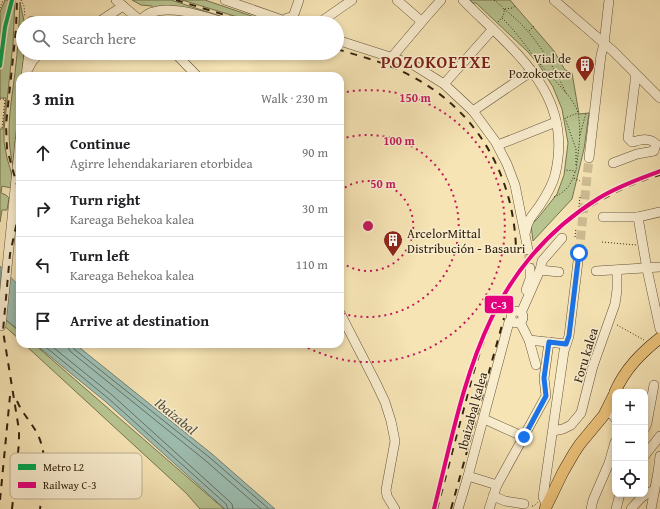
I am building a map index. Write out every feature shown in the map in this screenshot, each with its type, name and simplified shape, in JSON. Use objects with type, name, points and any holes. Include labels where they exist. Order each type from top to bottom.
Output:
[{"type":"main road","points":[[617,389],[636,359],[660,338]]},
{"type":"main road","points":[[546,507],[574,453],[611,414]]},
{"type":"street","points":[[225,0],[277,16]]},
{"type":"street","points":[[294,16],[298,0]]},
{"type":"street","points":[[330,16],[352,0]]},
{"type":"street","points":[[397,0],[422,21]]},
{"type":"street","points":[[392,57],[441,0]]},
{"type":"street","points":[[463,0],[495,26],[525,62],[544,89],[554,114],[559,142],[555,176],[547,194],[529,220],[526,227],[526,235]]},
{"type":"street","points":[[554,0],[613,51],[660,98]]},
{"type":"street","points":[[589,158],[609,0]]},
{"type":"street","points":[[105,16],[119,3],[135,16]]},
{"type":"street","points":[[147,16],[151,12],[166,10],[201,16]]},
{"type":"street","points":[[444,84],[495,26]]},
{"type":"street","points":[[344,42],[412,64],[444,84],[473,111],[498,145],[515,185],[528,250]]},
{"type":"street","points":[[27,72],[28,60]]},
{"type":"street","points":[[28,72],[33,60]]},
{"type":"street","points":[[182,60],[193,72]]},
{"type":"street","points":[[473,111],[532,71]]},
{"type":"street","points":[[613,164],[637,154],[654,151],[656,144],[648,139],[632,142],[628,138],[635,74]]},
{"type":"street","points":[[498,145],[556,122]]},
{"type":"street","points":[[1,326],[16,178]]},
{"type":"street","points":[[520,208],[527,214],[533,215]]},
{"type":"street","points":[[603,217],[638,217],[660,212]]},
{"type":"street","points":[[638,217],[660,328]]},
{"type":"street","points":[[517,316],[540,270],[542,260],[562,238]]},
{"type":"street","points":[[546,507],[543,497],[566,344],[569,336],[579,253]]},
{"type":"street","points":[[596,271],[660,267]]},
{"type":"street","points":[[530,268],[529,284],[518,306],[517,316],[529,340],[536,365]]},
{"type":"street","points":[[540,270],[559,272]]},
{"type":"street","name":"Foru kalea","points":[[553,431],[563,429],[571,425],[581,413],[593,366],[615,304],[617,270]]},
{"type":"street","name":"Ibaizabal kalea","points":[[458,509],[509,322],[517,316]]},
{"type":"street","points":[[344,321],[385,402],[391,421],[395,441],[386,490],[387,496],[395,509]]},
{"type":"street","points":[[529,340],[566,344]]},
{"type":"street","points":[[490,509],[497,485],[546,396],[544,378],[549,342]]},
{"type":"street","points":[[646,425],[654,385]]},
{"type":"street","points":[[484,418],[524,437]]},
{"type":"street","points":[[648,451],[660,436]]},
{"type":"street","points":[[591,509],[595,494],[609,463],[612,452]]},
{"type":"street","points":[[651,509],[659,471],[660,456]]},
{"type":"street","points":[[468,476],[497,485]]},
{"type":"street","points":[[632,509],[640,498],[655,490]]},
{"type":"street","points":[[493,496],[505,501],[524,504]]},
{"type":"street","points":[[616,509],[619,497]]},
{"type":"path","points":[[0,8],[3,0]]},
{"type":"path","points":[[21,0],[24,6],[24,16]]},
{"type":"path","points":[[494,0],[529,31],[549,58],[566,95]]},
{"type":"path","points":[[504,9],[515,6]]},
{"type":"path","points":[[495,26],[502,18],[504,9]]},
{"type":"path","points":[[502,18],[571,100],[578,113],[579,137],[574,178],[563,193],[552,198]]},
{"type":"path","points":[[529,31],[534,26]]},
{"type":"path","points":[[540,65],[549,58]]},
{"type":"path","points":[[0,99],[5,99],[2,128],[0,128]]},
{"type":"path","points":[[576,171],[576,149],[565,118],[578,113]]},
{"type":"path","points":[[566,170],[576,171]]},
{"type":"path","points":[[574,178],[580,181]]},
{"type":"path","points":[[579,207],[580,196]]},
{"type":"path","points":[[575,237],[576,228]]},
{"type":"path","points":[[602,242],[633,245]]},
{"type":"path","points":[[613,323],[646,341]]},
{"type":"green space","points":[[5,0],[15,0],[13,44],[4,130],[4,142],[12,175],[11,188],[2,186],[1,193],[9,198],[7,210],[2,210],[0,222],[0,129],[3,129],[6,98],[0,98],[0,12]]},
{"type":"green space","points":[[132,0],[171,0],[220,16],[209,16],[141,5]]},
{"type":"green space","points":[[182,0],[205,0],[252,16],[234,16]]},
{"type":"green space","points":[[470,0],[510,0],[554,51],[565,70],[572,73],[579,114],[589,113],[584,149],[572,199],[533,241],[531,225],[557,194],[564,175],[568,143],[562,109],[553,87],[539,65],[528,52],[476,3],[473,3]]},
{"type":"green space","points":[[20,2],[23,16],[19,16]]},
{"type":"green space","points":[[16,60],[23,60],[22,72],[16,72],[16,134],[13,165],[9,142],[10,108]]},
{"type":"green space","points":[[0,315],[16,329],[16,336],[0,322]]},
{"type":"green space","points":[[28,348],[39,348],[224,509],[200,509],[186,493]]},
{"type":"water","points":[[0,266],[16,283],[16,328],[0,315]]},
{"type":"water","points":[[40,348],[80,348],[212,454],[275,509],[225,509],[106,402]]},
{"type":"tunnel","points":[[579,253],[589,158]]},
{"type":"tunnel","points":[[528,250],[530,268]]},
{"type":"railway","points":[[16,16],[17,0]]},
{"type":"railway","points":[[176,0],[228,16]]},
{"type":"railway","points":[[16,29],[6,125],[7,149],[16,181]]},
{"type":"railway","points":[[344,51],[384,64],[411,76],[434,90],[455,107],[473,126],[488,148],[499,171],[508,196],[514,222],[516,249]]},
{"type":"railway","points":[[437,509],[480,351],[501,304],[517,278],[535,254],[556,233],[579,214],[605,198],[631,185],[660,175]]},
{"type":"railway","points":[[16,227],[10,254],[3,331],[19,430],[18,453]]},
{"type":"railway","points":[[451,509],[504,318]]},
{"type":"railway","points":[[0,500],[10,396]]},
{"type":"railway","points":[[17,401],[38,435],[43,453]]},
{"type":"railway","points":[[12,509],[13,499]]},
{"type":"railway","points":[[40,509],[41,499]]},
{"type":"metro line","name":"L2","points":[[0,66],[5,27],[12,0]]},
{"type":"rail line","name":"C-3","points":[[434,509],[456,419],[469,376],[484,335],[503,296],[528,260],[559,227],[606,194],[660,171]]},
{"type":"place","name":"Vial de Pozokoetxe","points":[[585,82]]},
{"type":"place","name":"ArcelorMittal Distribución - Basauri","points":[[393,257]]},
{"type":"district","name":"POZOKOETXE","points":[[436,62]]},
{"type":"route","points":[[524,437],[546,396],[544,378],[549,342],[566,344],[569,336],[579,253]]},
{"type":"water label","name":"Ibaizabal","points":[[176,416]]}]
